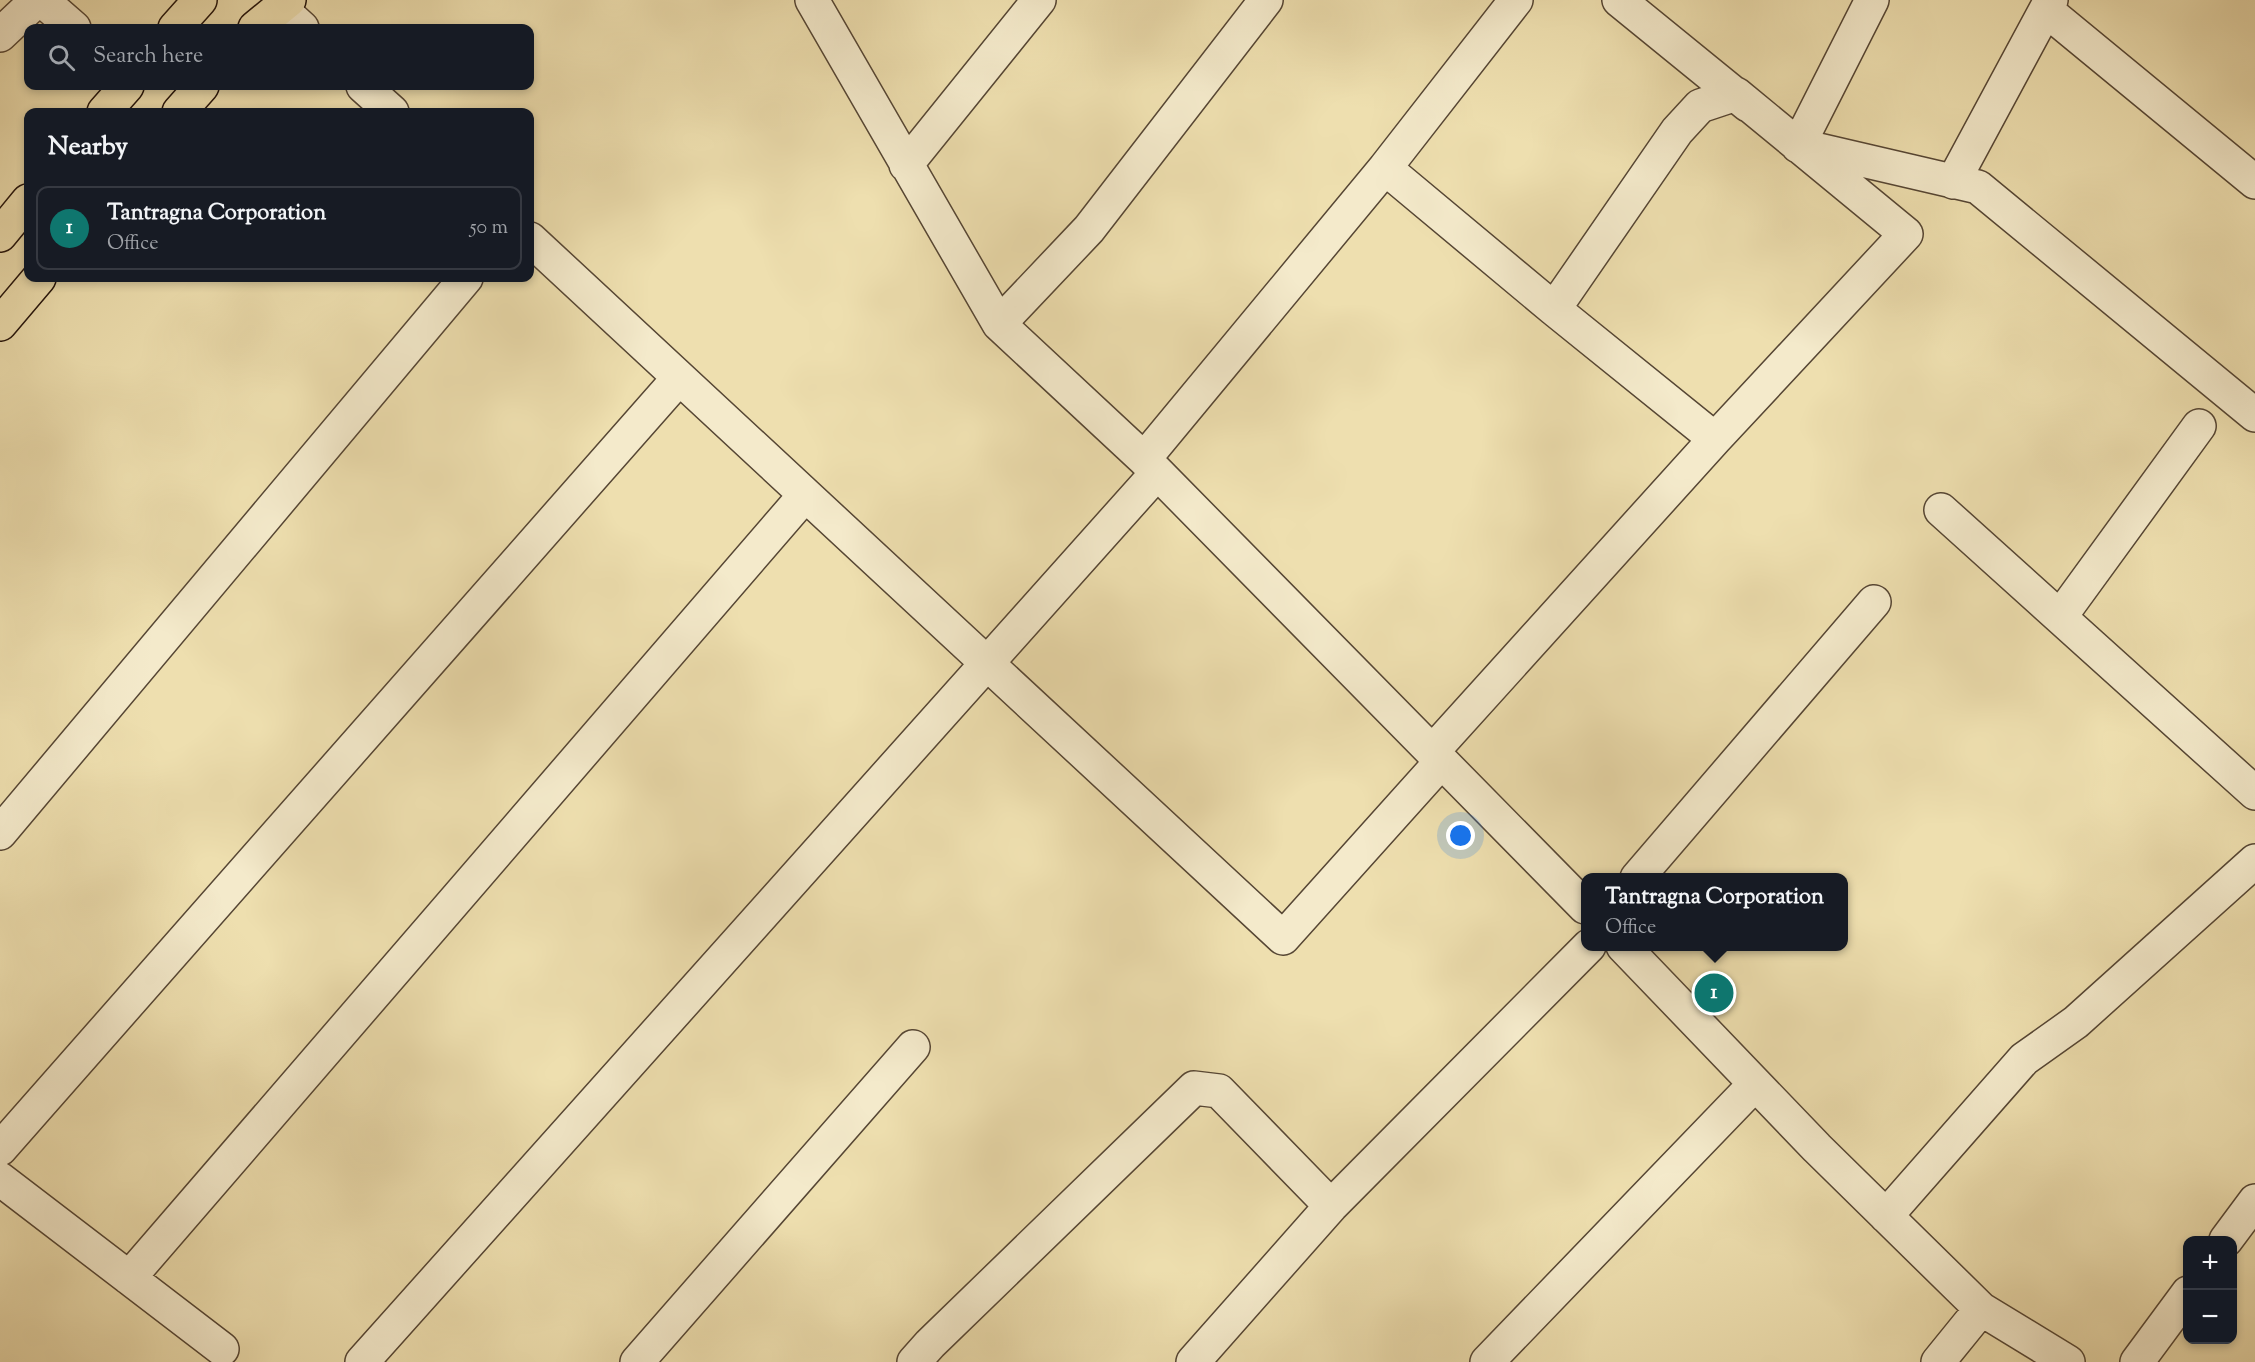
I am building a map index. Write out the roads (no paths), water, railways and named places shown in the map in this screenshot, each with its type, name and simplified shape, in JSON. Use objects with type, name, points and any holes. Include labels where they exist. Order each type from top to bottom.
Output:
[{"type":"main road","points":[[179,24],[200,0]]},
{"type":"main road","points":[[264,24],[290,12]]},
{"type":"main road","points":[[108,108],[123,90]]},
{"type":"main road","points":[[183,108],[198,90]]},
{"type":"main road","points":[[0,235],[24,206]]},
{"type":"main road","points":[[0,324],[36,282]]},
{"type":"street","points":[[0,35],[37,0]]},
{"type":"street","points":[[42,0],[69,24]]},
{"type":"street","points":[[812,0],[999,324],[1151,466],[1581,903]]},
{"type":"street","points":[[906,165],[1039,0]]},
{"type":"street","points":[[999,324],[1089,229],[1266,0]]},
{"type":"street","points":[[362,1362],[987,664],[1151,466],[1516,0]]},
{"type":"street","points":[[534,243],[1283,938],[1436,757],[1715,439],[1906,234],[1619,0]]},
{"type":"street","points":[[1798,146],[1872,0]]},
{"type":"street","points":[[1953,182],[2048,5],[2255,182]]},
{"type":"street","points":[[367,90],[388,108]]},
{"type":"street","points":[[1554,309],[1677,130],[1700,106],[1736,94],[1798,146],[1978,187],[2255,415]]},
{"type":"street","points":[[1385,168],[1715,439]]},
{"type":"street","points":[[0,833],[463,282]]},
{"type":"street","points":[[0,1149],[679,378]]},
{"type":"street","points":[[2060,617],[2199,426]]},
{"type":"street","points":[[129,1278],[805,495]]},
{"type":"street","points":[[1941,510],[2255,793]]},
{"type":"street","points":[[1641,873],[1874,602]]},
{"type":"street","points":[[1886,1216],[2024,1059],[2076,1022],[2255,861]]},
{"type":"street","points":[[1193,1362],[1331,1206],[1584,951]]},
{"type":"street","points":[[1628,951],[1755,1084],[1981,1309],[2068,1362]]},
{"type":"street","points":[[637,1362],[913,1047]]},
{"type":"street","points":[[1487,1362],[1755,1084]]},
{"type":"street","points":[[914,1362],[1194,1088],[1219,1091],[1331,1206]]},
{"type":"street","points":[[0,1179],[222,1349]]},
{"type":"street","points":[[2229,1236],[2255,1201]]},
{"type":"street","points":[[2137,1362],[2183,1299]]},
{"type":"street","points":[[1938,1362],[1981,1309]]},
{"type":"place","name":"Tantragna Corporation","points":[[1714,993]]}]
